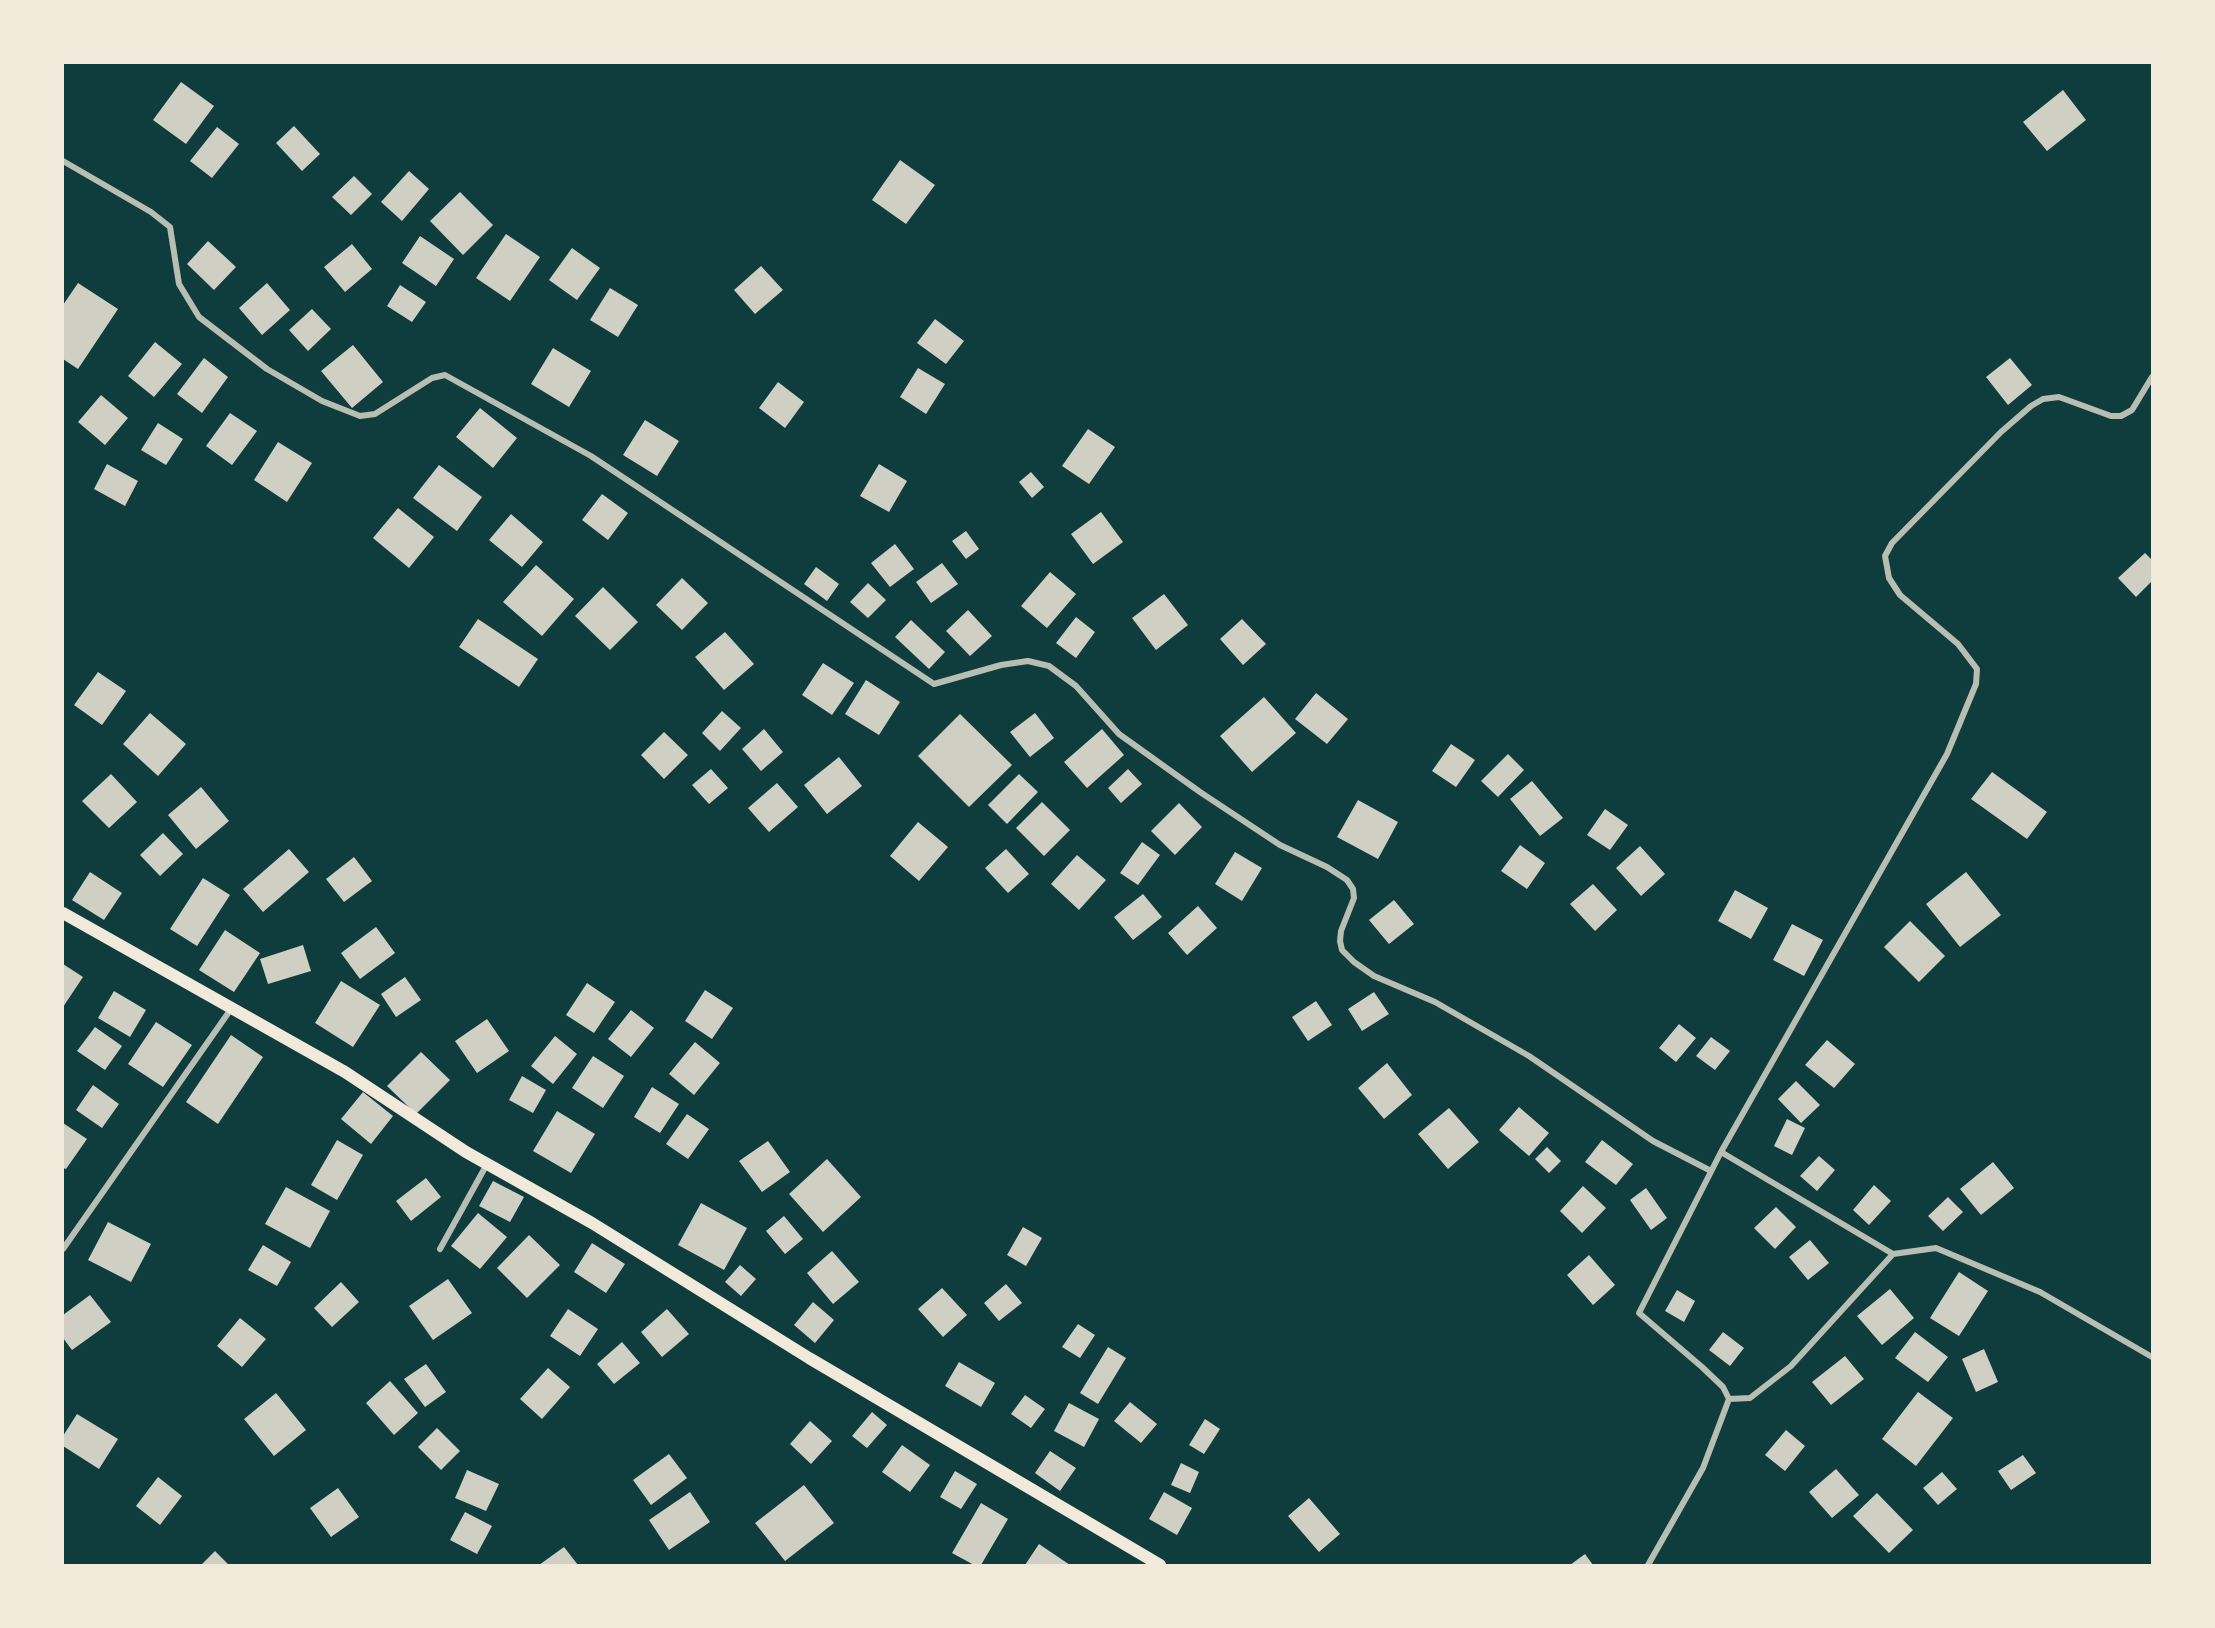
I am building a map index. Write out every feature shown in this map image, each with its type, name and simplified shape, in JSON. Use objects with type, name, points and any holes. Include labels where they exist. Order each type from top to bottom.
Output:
[{"type":"main road","points":[[63,913],[345,1072],[487,1164],[592,1223],[809,1358],[1160,1565]]},
{"type":"street","points":[[63,161],[151,212],[170,227],[179,284],[199,318],[267,369],[322,401],[360,416],[375,414],[432,378],[445,375],[591,456],[934,684],[1001,665],[1028,661],[1049,666],[1076,686],[1119,734],[1200,792],[1281,845],[1327,867],[1347,880],[1353,889],[1354,898],[1341,931],[1340,940],[1342,950],[1354,962],[1374,976],[1435,1002],[1520,1050],[1653,1141],[1711,1171]]},
{"type":"street","points":[[1648,1565],[1703,1468],[1729,1399],[1723,1388],[1702,1367],[1639,1313],[1721,1152],[1947,754],[1976,684],[1977,669],[1958,644],[1900,595],[1889,578],[1885,556],[1892,543],[2001,432],[2031,406],[2043,399],[2058,397],[2111,416],[2121,416],[2132,410],[2152,377]]},
{"type":"street","points":[[63,1248],[231,1009]]},
{"type":"street","points":[[1721,1152],[1893,1254],[1936,1248],[2040,1292],[2152,1357]]},
{"type":"street","points":[[440,1249],[487,1164]]},
{"type":"street","points":[[1729,1399],[1750,1398],[1791,1366],[1893,1254]]},
{"type":"building","points":[[181,82],[214,106],[186,144],[153,120]]},
{"type":"building","points":[[2063,90],[2086,120],[2047,151],[2023,122]]},
{"type":"building","points":[[294,126],[320,154],[302,171],[276,143]]},
{"type":"building","points":[[217,127],[239,144],[212,178],[190,161]]},
{"type":"building","points":[[900,160],[935,185],[906,224],[872,200]]},
{"type":"building","points":[[409,171],[429,189],[402,221],[381,202]]},
{"type":"building","points":[[354,176],[372,194],[351,215],[332,197]]},
{"type":"building","points":[[460,192],[493,225],[463,255],[430,221]]},
{"type":"building","points":[[506,234],[540,257],[510,301],[476,278]]},
{"type":"building","points":[[420,236],[454,259],[436,286],[402,263]]},
{"type":"building","points":[[208,241],[236,267],[214,290],[187,264]]},
{"type":"building","points":[[352,244],[372,269],[345,292],[324,267]]},
{"type":"building","points":[[572,248],[600,268],[577,300],[549,280]]},
{"type":"building","points":[[761,266],[783,290],[755,314],[734,290]]},
{"type":"building","points":[[78,283],[118,309],[78,369],[63,359],[63,305]]},
{"type":"building","points":[[267,283],[290,310],[262,335],[239,308]]},
{"type":"building","points":[[400,285],[426,302],[412,322],[387,306]]},
{"type":"building","points":[[610,288],[638,305],[618,337],[590,320]]},
{"type":"building","points":[[312,309],[331,329],[308,351],[289,330]]},
{"type":"building","points":[[935,319],[964,341],[946,364],[917,343]]},
{"type":"building","points":[[155,342],[182,364],[154,397],[128,376]]},
{"type":"building","points":[[353,345],[383,382],[352,408],[321,371]]},
{"type":"building","points":[[553,348],[591,371],[569,407],[531,384]]},
{"type":"building","points":[[204,358],[228,377],[202,413],[177,394]]},
{"type":"building","points":[[2010,358],[2032,385],[2008,405],[1986,377]]},
{"type":"building","points":[[918,368],[945,384],[926,414],[900,397]]},
{"type":"building","points":[[778,382],[804,402],[785,428],[759,408]]},
{"type":"building","points":[[101,395],[128,418],[105,445],[78,422]]},
{"type":"building","points":[[480,408],[517,438],[493,468],[456,437]]},
{"type":"building","points":[[230,413],[257,431],[232,465],[206,446]]},
{"type":"building","points":[[645,420],[679,441],[657,476],[623,455]]},
{"type":"building","points":[[158,423],[183,439],[166,465],[141,450]]},
{"type":"building","points":[[1088,429],[1115,447],[1089,484],[1062,466]]},
{"type":"building","points":[[278,442],[312,463],[287,502],[254,480]]},
{"type":"building","points":[[107,464],[138,481],[125,506],[94,489]]},
{"type":"building","points":[[879,464],[907,481],[889,512],[860,496]]},
{"type":"building","points":[[439,465],[482,497],[457,531],[413,498]]},
{"type":"building","points":[[1031,472],[1044,487],[1032,498],[1019,482]]},
{"type":"building","points":[[602,494],[628,513],[608,540],[582,520]]},
{"type":"building","points":[[398,508],[434,537],[409,568],[373,538]]},
{"type":"building","points":[[1101,512],[1123,542],[1093,564],[1071,534]]},
{"type":"building","points":[[511,514],[543,542],[522,567],[489,540]]},
{"type":"building","points":[[966,531],[979,549],[966,559],[952,541]]},
{"type":"building","points":[[895,544],[914,569],[890,587],[871,563]]},
{"type":"building","points":[[2145,553],[2152,560],[2152,581],[2136,597],[2118,578]]},
{"type":"building","points":[[942,563],[958,584],[931,603],[916,582]]},
{"type":"building","points":[[536,565],[574,599],[542,636],[503,602]]},
{"type":"building","points":[[816,567],[839,584],[827,601],[804,584]]},
{"type":"building","points":[[1050,572],[1076,594],[1047,628],[1021,606]]},
{"type":"building","points":[[682,578],[708,603],[682,630],[656,605]]},
{"type":"building","points":[[868,583],[886,600],[868,618],[850,602]]},
{"type":"building","points":[[603,587],[638,622],[610,650],[575,616]]},
{"type":"building","points":[[1164,594],[1188,625],[1156,650],[1132,618]]},
{"type":"building","points":[[968,610],[992,636],[970,656],[946,631]]},
{"type":"building","points":[[1076,617],[1095,632],[1076,658],[1056,643]]},
{"type":"building","points":[[478,619],[538,659],[519,687],[459,647]]},
{"type":"building","points":[[1242,619],[1266,644],[1243,665],[1220,639]]},
{"type":"building","points":[[911,620],[945,652],[929,669],[895,637]]},
{"type":"building","points":[[725,632],[754,664],[724,690],[695,657]]},
{"type":"building","points":[[823,663],[854,683],[832,715],[802,695]]},
{"type":"building","points":[[98,672],[126,691],[102,725],[74,705]]},
{"type":"building","points":[[866,680],[900,702],[879,735],[845,714]]},
{"type":"building","points":[[1316,693],[1348,719],[1327,744],[1295,719]]},
{"type":"building","points":[[1264,697],[1296,733],[1252,772],[1220,736]]},
{"type":"building","points":[[722,711],[741,728],[720,751],[702,733]]},
{"type":"building","points":[[150,713],[186,744],[158,776],[123,744]]},
{"type":"building","points":[[1035,713],[1054,738],[1030,757],[1010,732]]},
{"type":"building","points":[[960,714],[1012,765],[969,807],[918,756]]},
{"type":"building","points":[[764,729],[783,752],[761,771],[742,749]]},
{"type":"building","points":[[1102,729],[1124,755],[1087,788],[1064,762]]},
{"type":"building","points":[[664,732],[688,755],[664,779],[641,755]]},
{"type":"building","points":[[1451,744],[1475,760],[1456,787],[1432,771]]},
{"type":"building","points":[[1508,754],[1524,770],[1498,797],[1481,781]]},
{"type":"building","points":[[839,757],[862,786],[827,814],[804,785]]},
{"type":"building","points":[[711,769],[728,788],[709,804],[692,785]]},
{"type":"building","points":[[1128,769],[1142,784],[1121,803],[1108,788]]},
{"type":"building","points":[[1992,772],[2047,812],[2027,839],[1971,799]]},
{"type":"building","points":[[111,774],[137,802],[109,828],[82,801]]},
{"type":"building","points":[[1019,774],[1038,792],[1007,824],[988,805]]},
{"type":"building","points":[[1532,781],[1563,818],[1540,836],[1510,799]]},
{"type":"building","points":[[777,783],[798,807],[769,832],[748,808]]},
{"type":"building","points":[[201,787],[229,821],[196,849],[168,815]]},
{"type":"building","points":[[1358,800],[1398,822],[1378,859],[1337,837]]},
{"type":"building","points":[[1042,802],[1070,830],[1044,856],[1016,828]]},
{"type":"building","points":[[1179,803],[1202,827],[1175,855],[1151,831]]},
{"type":"building","points":[[1605,809],[1628,825],[1610,850],[1587,835]]},
{"type":"building","points":[[918,822],[948,847],[919,881],[890,856]]},
{"type":"building","points":[[163,833],[183,854],[160,876],[140,855]]},
{"type":"building","points":[[1142,842],[1160,855],[1138,885],[1120,873]]},
{"type":"building","points":[[1520,845],[1545,863],[1527,889],[1501,871]]},
{"type":"building","points":[[1640,846],[1665,874],[1641,896],[1616,868]]},
{"type":"building","points":[[289,849],[309,872],[263,912],[243,889]]},
{"type":"building","points":[[1006,849],[1029,874],[1008,893],[985,868]]},
{"type":"building","points":[[1235,852],[1262,868],[1242,901],[1215,884]]},
{"type":"building","points":[[1077,855],[1106,880],[1079,910],[1051,884]]},
{"type":"building","points":[[354,857],[372,881],[344,902],[326,879]]},
{"type":"building","points":[[90,872],[122,893],[104,920],[72,900]]},
{"type":"building","points":[[1966,872],[2001,915],[1960,947],[1926,904]]},
{"type":"building","points":[[203,878],[230,895],[197,946],[170,929]]},
{"type":"building","points":[[1593,884],[1617,910],[1595,931],[1570,904]]},
{"type":"building","points":[[1735,890],[1768,908],[1751,939],[1718,921]]},
{"type":"building","points":[[1143,894],[1162,917],[1133,940],[1114,917]]},
{"type":"building","points":[[1394,900],[1414,924],[1389,944],[1369,920]]},
{"type":"building","points":[[1198,906],[1217,928],[1187,955],[1168,933]]},
{"type":"building","points":[[1910,921],[1945,956],[1919,982],[1884,947]]},
{"type":"building","points":[[1792,924],[1823,940],[1804,976],[1773,960]]},
{"type":"building","points":[[376,927],[395,953],[360,979],[341,953]]},
{"type":"building","points":[[225,930],[260,953],[234,992],[199,970]]},
{"type":"building","points":[[303,945],[311,971],[268,984],[260,959]]},
{"type":"building","points":[[63,964],[83,977],[63,1007]]},
{"type":"building","points":[[405,977],[421,1000],[396,1017],[381,994]]},
{"type":"building","points":[[341,981],[380,1005],[353,1047],[315,1023]]},
{"type":"building","points":[[587,983],[615,1002],[594,1033],[566,1015]]},
{"type":"building","points":[[705,990],[733,1008],[712,1039],[685,1021]]},
{"type":"building","points":[[114,991],[146,1010],[130,1037],[98,1018]]},
{"type":"building","points":[[1374,992],[1389,1014],[1362,1031],[1348,1009]]},
{"type":"building","points":[[1316,1001],[1332,1025],[1308,1041],[1292,1017]]},
{"type":"building","points":[[631,1010],[654,1028],[631,1057],[608,1039]]},
{"type":"building","points":[[487,1019],[509,1051],[477,1073],[455,1041]]},
{"type":"building","points":[[156,1022],[192,1045],[163,1087],[128,1064]]},
{"type":"building","points":[[1679,1024],[1696,1038],[1676,1062],[1659,1048]]},
{"type":"building","points":[[95,1027],[122,1046],[105,1070],[77,1051]]},
{"type":"building","points":[[231,1035],[263,1057],[218,1124],[186,1102]]},
{"type":"building","points":[[555,1036],[577,1054],[553,1084],[531,1066]]},
{"type":"building","points":[[1711,1037],[1730,1051],[1715,1070],[1696,1056]]},
{"type":"building","points":[[1827,1040],[1855,1064],[1834,1088],[1805,1065]]},
{"type":"building","points":[[695,1042],[720,1063],[694,1095],[669,1074]]},
{"type":"building","points":[[421,1052],[450,1080],[416,1114],[387,1086]]},
{"type":"building","points":[[593,1056],[624,1076],[603,1108],[572,1088]]},
{"type":"building","points":[[1387,1063],[1412,1095],[1384,1119],[1358,1088]]},
{"type":"building","points":[[522,1076],[546,1090],[533,1113],[509,1100]]},
{"type":"building","points":[[1796,1081],[1820,1105],[1801,1123],[1778,1099]]},
{"type":"building","points":[[93,1085],[119,1104],[102,1128],[76,1110]]},
{"type":"building","points":[[652,1087],[679,1104],[660,1133],[634,1117]]},
{"type":"building","points":[[363,1092],[393,1116],[371,1144],[341,1119]]},
{"type":"building","points":[[1519,1107],[1549,1133],[1529,1156],[1499,1130]]},
{"type":"building","points":[[1449,1108],[1479,1142],[1448,1169],[1418,1134]]},
{"type":"building","points":[[557,1111],[595,1134],[571,1173],[533,1151]]},
{"type":"building","points":[[687,1114],[709,1129],[688,1159],[666,1144]]},
{"type":"building","points":[[1787,1119],[1805,1128],[1792,1155],[1774,1146]]},
{"type":"building","points":[[63,1123],[87,1139],[66,1169],[63,1168]]},
{"type":"building","points":[[337,1140],[363,1155],[337,1200],[311,1185]]},
{"type":"building","points":[[1602,1140],[1633,1164],[1616,1185],[1585,1162]]},
{"type":"building","points":[[768,1141],[790,1172],[762,1192],[739,1161]]},
{"type":"building","points":[[1547,1147],[1561,1161],[1549,1173],[1535,1159]]},
{"type":"building","points":[[1819,1156],[1835,1170],[1817,1191],[1800,1176]]},
{"type":"building","points":[[827,1159],[861,1197],[823,1232],[789,1194]]},
{"type":"building","points":[[1993,1162],[2014,1188],[1981,1215],[1960,1189]]},
{"type":"building","points":[[426,1178],[441,1197],[411,1221],[396,1201]]},
{"type":"building","points":[[493,1181],[524,1197],[510,1222],[479,1206]]},
{"type":"building","points":[[1874,1185],[1891,1201],[1869,1225],[1853,1210]]},
{"type":"building","points":[[1583,1186],[1606,1208],[1582,1233],[1560,1211]]},
{"type":"building","points":[[286,1187],[330,1211],[310,1248],[265,1224]]},
{"type":"building","points":[[1646,1188],[1667,1218],[1651,1230],[1630,1200]]},
{"type":"building","points":[[1948,1197],[1963,1212],[1943,1231],[1928,1216]]},
{"type":"building","points":[[701,1203],[747,1228],[724,1270],[678,1245]]},
{"type":"building","points":[[1776,1207],[1796,1227],[1775,1249],[1754,1228]]},
{"type":"building","points":[[478,1213],[507,1237],[480,1269],[451,1246]]},
{"type":"building","points":[[784,1216],[803,1239],[785,1254],[766,1231]]},
{"type":"building","points":[[108,1222],[151,1244],[131,1282],[88,1260]]},
{"type":"building","points":[[1023,1227],[1042,1238],[1026,1266],[1007,1255]]},
{"type":"building","points":[[529,1235],[560,1265],[527,1298],[497,1268]]},
{"type":"building","points":[[1810,1240],[1829,1263],[1808,1280],[1789,1257]]},
{"type":"building","points":[[592,1243],[625,1264],[606,1293],[574,1272]]},
{"type":"building","points":[[263,1245],[291,1262],[277,1286],[248,1270]]},
{"type":"building","points":[[832,1251],[859,1282],[833,1304],[807,1273]]},
{"type":"building","points":[[1589,1255],[1615,1285],[1593,1305],[1567,1275]]},
{"type":"building","points":[[740,1265],[756,1279],[741,1296],[725,1282]]},
{"type":"building","points":[[1959,1272],[1988,1291],[1959,1336],[1930,1318]]},
{"type":"building","points":[[448,1279],[472,1313],[433,1340],[409,1306]]},
{"type":"building","points":[[341,1282],[359,1302],[332,1327],[314,1308]]},
{"type":"building","points":[[1006,1284],[1022,1303],[999,1321],[984,1303]]},
{"type":"building","points":[[942,1288],[967,1315],[943,1337],[918,1309]]},
{"type":"building","points":[[1890,1289],[1914,1318],[1882,1345],[1857,1316]]},
{"type":"building","points":[[1677,1290],[1695,1301],[1684,1322],[1665,1311]]},
{"type":"building","points":[[90,1295],[111,1322],[72,1350],[63,1338],[63,1315]]},
{"type":"building","points":[[813,1302],[834,1320],[815,1343],[794,1325]]},
{"type":"building","points":[[568,1309],[598,1329],[580,1356],[550,1336]]},
{"type":"building","points":[[667,1309],[689,1334],[662,1357],[641,1332]]},
{"type":"building","points":[[240,1318],[266,1339],[242,1367],[217,1346]]},
{"type":"building","points":[[1078,1324],[1095,1335],[1080,1358],[1062,1347]]},
{"type":"building","points":[[1723,1332],[1744,1348],[1730,1366],[1709,1350]]},
{"type":"building","points":[[1915,1332],[1948,1357],[1928,1382],[1895,1358]]},
{"type":"building","points":[[622,1342],[640,1363],[614,1384],[597,1364]]},
{"type":"building","points":[[1108,1347],[1126,1358],[1098,1404],[1080,1393]]},
{"type":"building","points":[[1984,1349],[1998,1382],[1976,1392],[1962,1359]]},
{"type":"building","points":[[1845,1356],[1864,1379],[1831,1405],[1812,1382]]},
{"type":"building","points":[[959,1362],[995,1383],[981,1407],[945,1386]]},
{"type":"building","points":[[426,1364],[446,1392],[425,1407],[404,1379]]},
{"type":"building","points":[[548,1368],[570,1387],[542,1419],[520,1399]]},
{"type":"building","points":[[390,1381],[418,1413],[394,1435],[366,1403]]},
{"type":"building","points":[[1918,1392],[1953,1418],[1916,1466],[1882,1439]]},
{"type":"building","points":[[276,1393],[306,1430],[274,1456],[244,1419]]},
{"type":"building","points":[[1025,1395],[1045,1409],[1031,1428],[1011,1414]]},
{"type":"building","points":[[1130,1402],[1157,1424],[1141,1443],[1114,1421]]},
{"type":"building","points":[[1069,1403],[1099,1419],[1084,1447],[1054,1431]]},
{"type":"building","points":[[872,1412],[887,1425],[867,1448],[852,1436]]},
{"type":"building","points":[[77,1414],[118,1439],[99,1469],[63,1446],[63,1436]]},
{"type":"building","points":[[1205,1419],[1220,1429],[1204,1454],[1189,1445]]},
{"type":"building","points":[[810,1421],[832,1441],[811,1464],[790,1444]]},
{"type":"building","points":[[437,1428],[460,1451],[441,1470],[418,1447]]},
{"type":"building","points":[[1786,1430],[1805,1446],[1785,1471],[1765,1455]]},
{"type":"building","points":[[902,1445],[930,1465],[910,1492],[882,1472]]},
{"type":"building","points":[[1050,1451],[1076,1468],[1060,1491],[1035,1473]]},
{"type":"building","points":[[669,1454],[687,1478],[651,1505],[633,1480]]},
{"type":"building","points":[[2023,1455],[2036,1473],[2011,1490],[1998,1471]]},
{"type":"building","points":[[1181,1463],[1199,1472],[1190,1493],[1171,1485]]},
{"type":"building","points":[[1836,1469],[1859,1495],[1832,1518],[1809,1492]]},
{"type":"building","points":[[467,1470],[499,1484],[486,1511],[455,1498]]},
{"type":"building","points":[[955,1471],[977,1484],[961,1509],[940,1497]]},
{"type":"building","points":[[1942,1472],[1957,1489],[1938,1505],[1923,1488]]},
{"type":"building","points":[[158,1477],[182,1496],[160,1525],[136,1506]]},
{"type":"building","points":[[804,1485],[834,1523],[785,1561],[755,1523]]},
{"type":"building","points":[[338,1488],[359,1517],[331,1537],[310,1508]]},
{"type":"building","points":[[690,1492],[710,1522],[669,1550],[649,1520]]},
{"type":"building","points":[[1164,1492],[1192,1508],[1177,1535],[1149,1519]]},
{"type":"building","points":[[1877,1493],[1913,1530],[1889,1553],[1853,1516]]},
{"type":"building","points":[[1309,1498],[1340,1534],[1319,1552],[1288,1516]]},
{"type":"building","points":[[981,1503],[1008,1519],[981,1565],[974,1565],[952,1553]]},
{"type":"building","points":[[465,1512],[492,1526],[477,1554],[450,1540]]},
{"type":"building","points":[[1039,1544],[1070,1565],[1025,1565]]},
{"type":"building","points":[[564,1547],[578,1565],[539,1565]]},
{"type":"building","points":[[215,1551],[229,1565],[201,1565]]},
{"type":"building","points":[[1585,1554],[1593,1565],[1570,1565]]}]
